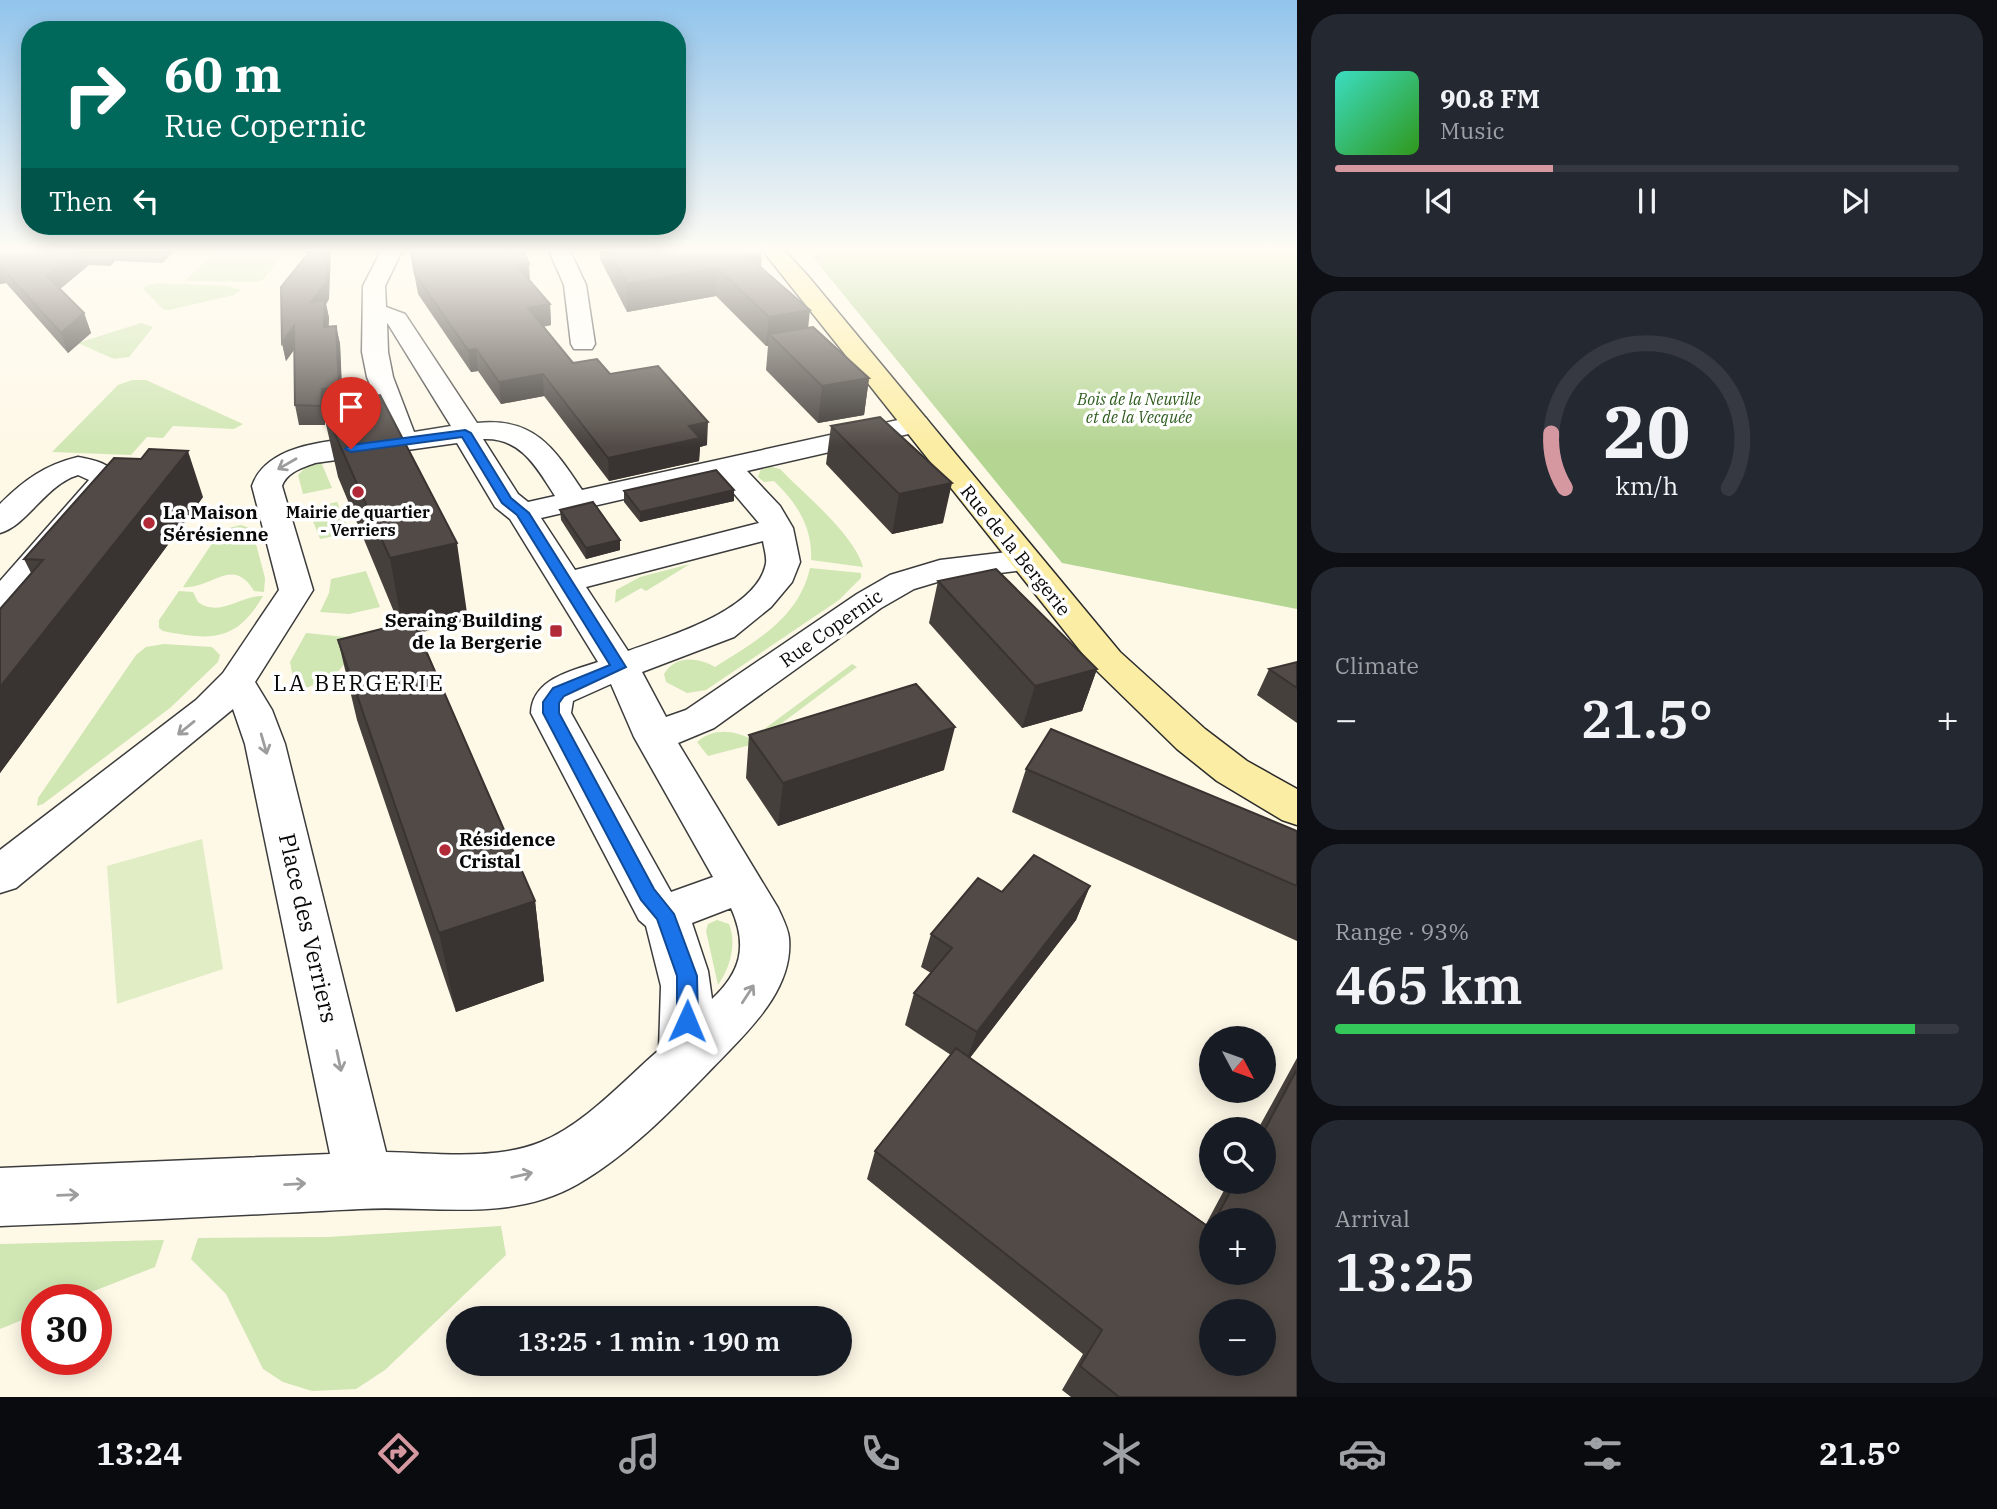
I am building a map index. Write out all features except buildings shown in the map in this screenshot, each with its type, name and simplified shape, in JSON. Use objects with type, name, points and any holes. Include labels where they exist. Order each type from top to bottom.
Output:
[{"type":"street","points":[[373,316],[375,352],[380,377],[399,422],[402,443]]},
{"type":"street","points":[[0,1196],[159,1192],[364,1180],[476,1182],[523,1176],[557,1164],[602,1135],[684,1061],[746,999],[759,974],[765,936],[743,885],[654,737],[644,707],[522,513],[506,500],[397,318],[392,316]]},
{"type":"street","points":[[579,316],[583,344]]},
{"type":"street","name":"Rue de la Bergerie","points":[[827,316],[1107,660],[1191,739],[1232,771],[1297,808]]},
{"type":"street","points":[[522,513],[916,424]]},
{"type":"street","points":[[8,858],[210,709],[236,682],[296,590],[267,486],[270,477],[285,464],[310,455],[467,433],[502,431],[528,439],[573,500]]},
{"type":"street","points":[[684,1061],[689,1001],[687,976],[665,914],[655,907],[648,894],[551,713],[551,702],[559,692],[721,629],[759,600],[775,582],[783,562],[778,528],[769,513],[726,466]]},
{"type":"street","points":[[0,523],[49,475],[83,468],[100,472],[105,478],[103,484],[0,601]]},
{"type":"street","points":[[566,582],[778,528]]},
{"type":"street","name":"Rue Copernic","points":[[654,737],[700,719],[869,601],[902,582],[940,570],[1024,560]]},
{"type":"street","name":"Place des Verriers","points":[[236,682],[253,710],[265,744],[338,1055],[364,1180]]},
{"type":"street","points":[[665,914],[743,885]]},
{"type":"green space","name":"Bois de la Neuville et de la Vecquée","points":[[861,316],[1297,316],[1297,609],[1062,563]]},
{"type":"green space","points":[[141,323],[153,327],[129,357],[114,359],[78,343]]},
{"type":"green space","points":[[132,380],[146,380],[243,424],[234,429],[173,426],[163,438],[147,437],[131,455],[52,452],[118,385]]},
{"type":"green space","points":[[321,462],[332,488],[303,494],[298,475],[305,468]]},
{"type":"green space","points":[[768,466],[780,469],[827,515],[850,541],[863,567],[811,560],[809,537],[796,507],[774,481],[764,482],[758,477],[760,471]]},
{"type":"green space","points":[[337,502],[350,533],[320,539],[308,508]]},
{"type":"green space","points":[[241,525],[252,529],[265,578],[264,592],[254,591],[246,581],[230,575],[193,587],[183,587],[221,530]]},
{"type":"green space","points":[[690,564],[646,591],[641,588],[615,603],[616,590],[640,577]]},
{"type":"green space","points":[[810,568],[861,573],[861,578],[839,600],[706,690],[687,693],[666,682],[664,674],[674,663],[694,660],[715,667],[774,626],[796,601]]},
{"type":"green space","points":[[366,571],[380,607],[349,614],[320,612],[329,593],[331,579]]},
{"type":"green space","points":[[179,591],[193,592],[198,602],[214,608],[263,596],[243,622],[233,629],[222,634],[196,636],[159,628],[159,620]]},
{"type":"green space","points":[[373,630],[336,674],[296,693],[290,662],[306,633],[345,637]]},
{"type":"green space","points":[[164,644],[212,647],[220,655],[218,662],[170,708],[37,806],[38,798],[136,655],[146,647]]},
{"type":"green space","points":[[852,664],[857,667],[754,744],[708,756],[697,742],[710,734],[723,732],[751,739]]},
{"type":"green space","points":[[202,839],[223,969],[117,1004],[107,866]]},
{"type":"green space","points":[[717,920],[729,924],[732,940],[729,964],[718,985],[706,931],[708,924]]},
{"type":"green space","points":[[501,1226],[506,1255],[452,1306],[446,1306],[446,1312],[385,1370],[356,1389],[312,1391],[283,1382],[263,1369],[226,1294],[191,1259],[198,1238],[328,1237]]},
{"type":"green space","points":[[164,1240],[155,1267],[112,1284],[21,1284],[21,1320],[0,1329],[0,1244]]},
{"type":"place","name":"Mairie de quartier - Verriers","points":[[358,492]]},
{"type":"place","name":"La Maison Sérésienne","points":[[149,523]]},
{"type":"place","name":"Seraing Building de la Bergerie","points":[[556,631]]},
{"type":"place","name":"Résidence Cristal","points":[[445,850]]},
{"type":"district","name":"LA BERGERIE","points":[[359,683]]},
{"type":"route","points":[[351,449],[465,433],[506,500],[522,513],[619,667],[559,692],[551,702],[551,713],[655,907],[665,914],[687,976],[687,1021]]}]
